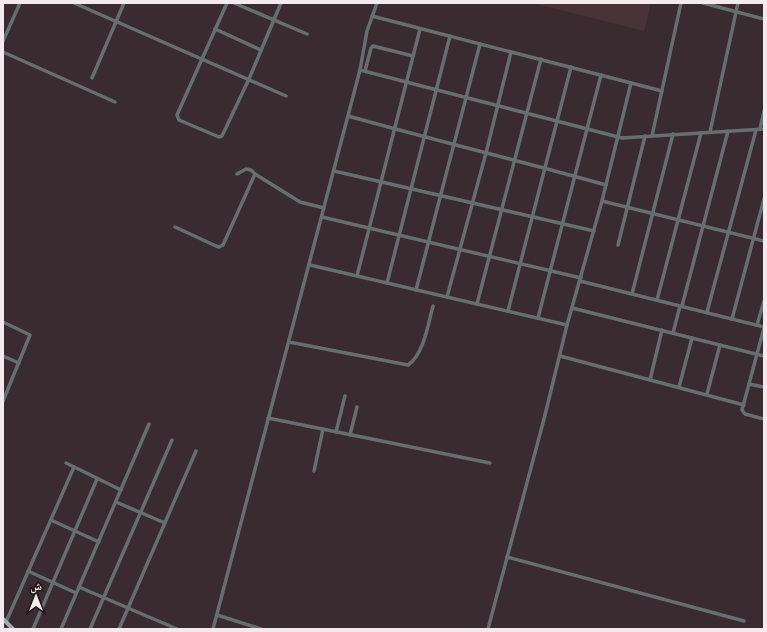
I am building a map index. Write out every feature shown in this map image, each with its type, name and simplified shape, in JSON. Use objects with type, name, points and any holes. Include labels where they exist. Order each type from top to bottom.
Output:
[{"type":"main road","points":[[5,620],[13,629]]},
{"type":"street","points":[[3,40],[20,3]]},
{"type":"street","points":[[74,3],[286,96]]},
{"type":"street","points":[[92,78],[124,3]]},
{"type":"street","points":[[227,3],[177,116],[179,120],[217,136],[222,136],[281,3]]},
{"type":"street","points":[[234,3],[307,34]]},
{"type":"street","points":[[213,629],[310,265],[360,70],[367,31],[377,3]]},
{"type":"street","points":[[652,136],[681,3]]},
{"type":"street","points":[[703,3],[764,19]]},
{"type":"street","points":[[710,132],[738,3]]},
{"type":"street","points":[[372,16],[662,91]]},
{"type":"street","points":[[215,29],[261,50]]},
{"type":"street","points":[[356,276],[420,29]]},
{"type":"street","points":[[387,283],[450,36]]},
{"type":"street","points":[[416,290],[480,44]]},
{"type":"street","points":[[365,71],[371,48],[373,46],[413,56]]},
{"type":"street","points":[[3,52],[115,102]]},
{"type":"street","points":[[447,297],[486,153],[511,52]]},
{"type":"street","points":[[477,304],[541,60]]},
{"type":"street","points":[[508,311],[571,67]]},
{"type":"street","points":[[360,70],[617,137],[625,138],[760,129]]},
{"type":"street","points":[[538,318],[601,75]]},
{"type":"street","points":[[488,629],[567,325],[602,201],[631,83]]},
{"type":"street","points":[[707,312],[728,232],[760,129],[764,111]]},
{"type":"street","points":[[348,116],[606,184]]},
{"type":"street","points":[[673,333],[728,131]]},
{"type":"street","points":[[657,300],[701,133]]},
{"type":"street","points":[[632,294],[673,134]]},
{"type":"street","points":[[618,245],[645,136]]},
{"type":"street","points":[[237,174],[244,170],[252,170],[255,174],[295,199],[306,204],[324,208]]},
{"type":"street","points":[[334,171],[594,231]]},
{"type":"street","points":[[175,227],[216,246],[223,245],[255,174]]},
{"type":"street","points":[[732,319],[764,198]]},
{"type":"street","points":[[602,201],[764,241]]},
{"type":"street","points":[[322,217],[550,271],[764,328],[742,410],[743,413],[764,419]]},
{"type":"street","points":[[310,265],[567,325]]},
{"type":"street","points":[[757,325],[764,301]]},
{"type":"street","points":[[289,342],[408,364],[416,358],[421,350],[433,306]]},
{"type":"street","points":[[572,308],[764,356]]},
{"type":"street","points":[[3,322],[30,335],[19,363],[4,393],[3,401]]},
{"type":"street","points":[[650,380],[662,330]]},
{"type":"street","points":[[679,387],[692,338]]},
{"type":"street","points":[[707,394],[720,345]]},
{"type":"street","points":[[3,356],[19,363]]},
{"type":"street","points":[[560,356],[744,405]]},
{"type":"street","points":[[749,384],[764,387]]},
{"type":"street","points":[[336,432],[345,396]]},
{"type":"street","points":[[350,435],[357,408]]},
{"type":"street","points":[[268,418],[490,463]]},
{"type":"street","points":[[61,629],[149,424]]},
{"type":"street","points":[[314,471],[323,429]]},
{"type":"street","points":[[90,629],[172,440]]},
{"type":"street","points":[[119,629],[196,451]]},
{"type":"street","points":[[66,464],[121,490]]},
{"type":"street","points":[[5,620],[74,467]]},
{"type":"street","points":[[33,629],[97,478]]},
{"type":"street","points":[[116,502],[165,523]]},
{"type":"street","points":[[51,520],[99,542]]},
{"type":"street","points":[[507,557],[744,621]]},
{"type":"street","points":[[28,571],[76,593]]},
{"type":"street","points":[[79,587],[177,629]]},
{"type":"street","points":[[217,615],[261,629]]},
{"type":"shaded area","points":[[533,3],[651,3],[644,31]]}]
